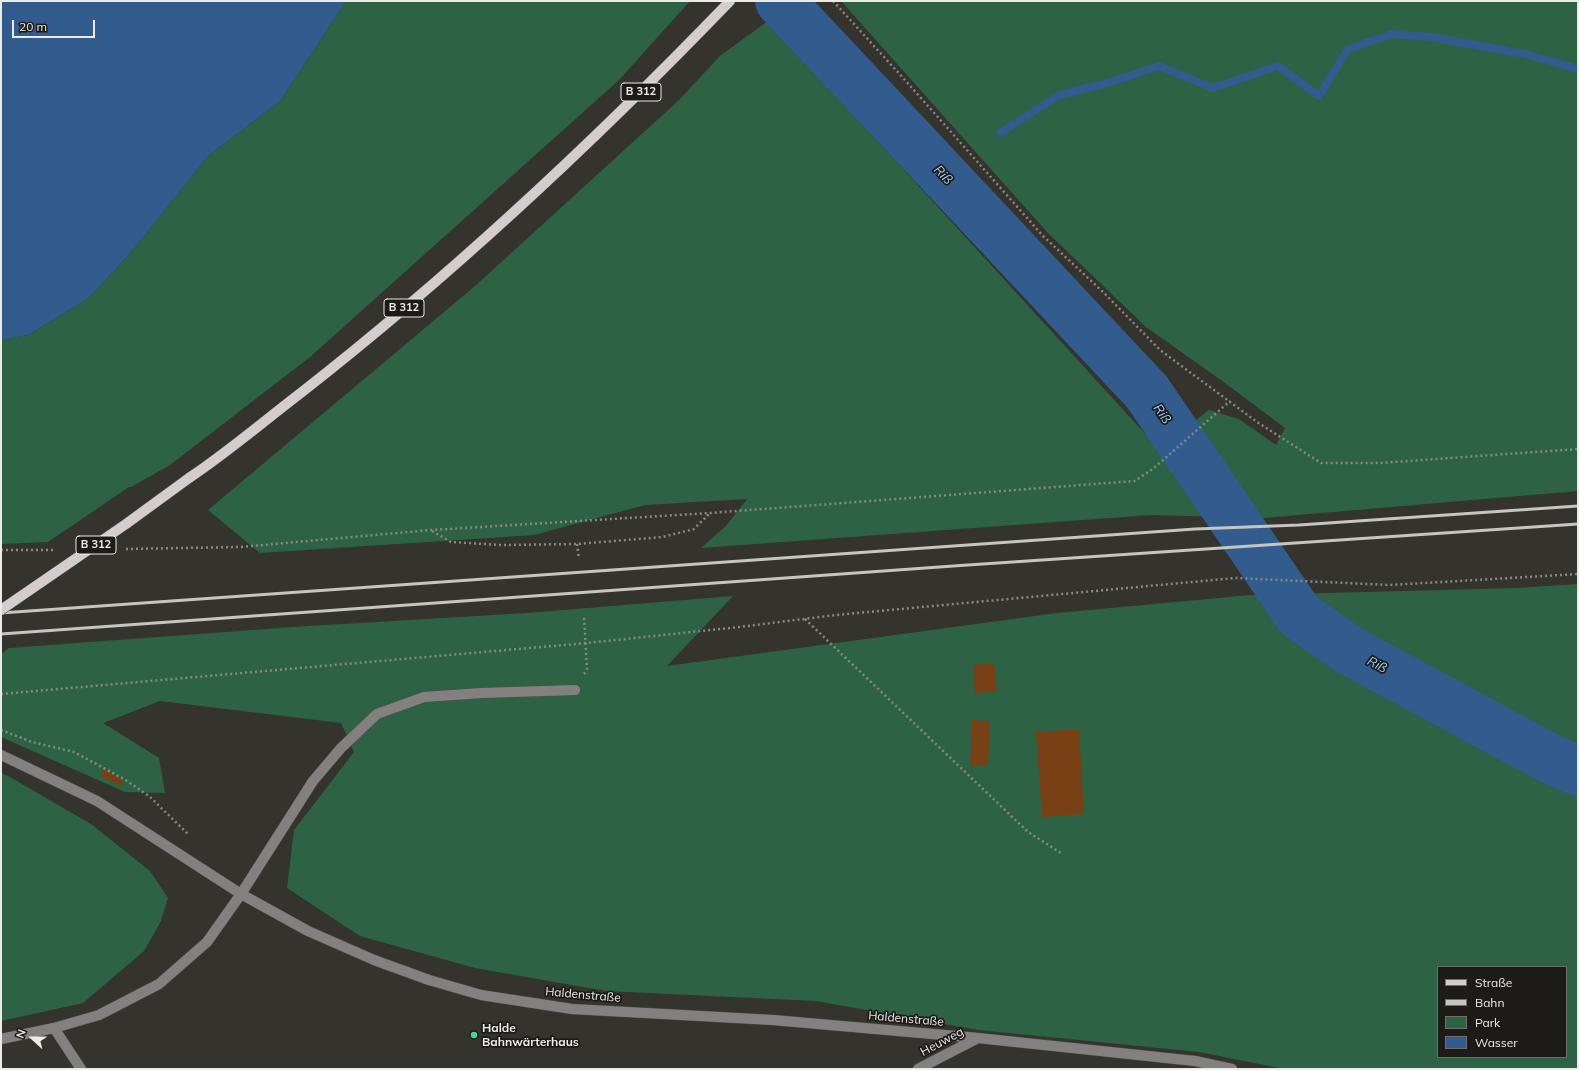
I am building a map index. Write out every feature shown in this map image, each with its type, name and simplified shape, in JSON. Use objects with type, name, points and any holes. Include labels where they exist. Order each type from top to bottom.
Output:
[{"type":"main road","name":"B 312","points":[[1,610],[120,528],[189,478],[324,374],[437,280],[524,203],[608,125],[730,1]]},
{"type":"street","points":[[1,1038],[54,1028],[99,1015],[159,984],[207,942],[241,894],[313,781],[341,748],[378,714],[424,697],[482,693],[574,690]]},
{"type":"street","name":"Haldenstraße","points":[[1,755],[97,801],[241,894],[308,931],[374,960],[429,980],[500,999],[572,1009],[773,1020],[978,1038],[1195,1061],[1232,1069]]},
{"type":"street","points":[[54,1028],[81,1069]]},
{"type":"street","name":"Heuweg","points":[[918,1069],[978,1038]]},
{"type":"path","points":[[833,1],[1043,236],[1103,292],[1160,350],[1257,422],[1321,463],[1379,463],[1578,449]]},
{"type":"path","points":[[121,549],[240,547],[431,530],[710,513],[1134,481],[1154,468],[1230,401]]},
{"type":"path","points":[[431,530],[451,542],[501,545],[577,544],[663,537],[694,529],[710,513]]},
{"type":"path","points":[[577,544],[579,559]]},
{"type":"path","points":[[1,550],[57,550]]},
{"type":"path","points":[[1,694],[586,644],[805,619],[1235,578],[1390,585],[1578,574]]},
{"type":"path","points":[[574,690],[587,669],[584,616]]},
{"type":"path","points":[[805,619],[1028,832],[1061,853]]},
{"type":"green space","points":[[346,1],[690,1],[619,80],[310,357],[170,465],[129,487],[48,542],[1,544],[1,340],[28,335],[89,298],[133,250],[208,156],[280,101]]},
{"type":"green space","points":[[841,1],[1578,1],[1578,491],[1263,518],[1151,515],[701,548],[726,526],[747,499],[645,505],[534,535],[260,553],[208,510],[475,286],[678,101],[720,56],[768,21],[1159,449],[1209,410],[1239,419],[1276,445],[1285,428],[1146,327],[1047,232]]},
{"type":"green space","points":[[1578,584],[1578,1069],[1284,1069],[1199,1052],[978,1030],[816,1001],[606,991],[475,968],[360,936],[287,888],[294,830],[354,752],[341,723],[160,701],[103,723],[159,758],[165,793],[125,792],[1,737],[1,654],[9,648],[293,627],[527,613],[733,596],[667,666],[1057,613],[1251,595],[1517,588]]},
{"type":"green space","points":[[1,773],[91,824],[150,871],[168,898],[161,921],[144,951],[83,1003],[1,1021]]},
{"type":"water","points":[[1,1],[346,1],[280,101],[208,156],[133,250],[89,298],[28,335],[1,340]]},
{"type":"building","points":[[994,663],[997,691],[975,693],[973,665]]},
{"type":"building","points":[[972,720],[990,721],[988,765],[970,765]]},
{"type":"building","points":[[1079,729],[1084,814],[1042,817],[1036,732]]},
{"type":"building","points":[[104,769],[123,780],[120,786],[100,775]]},
{"type":"waterway","name":"Riß","points":[[780,1],[1147,392],[1299,615],[1349,650],[1549,758],[1578,771]]},
{"type":"waterway","points":[[1000,133],[1059,95],[1111,82],[1159,66],[1213,88],[1278,66],[1319,96],[1348,49],[1392,34],[1431,37],[1525,54],[1578,69]]},
{"type":"railway","points":[[1,613],[1195,529],[1299,525],[1578,506]]},
{"type":"railway","points":[[1,634],[987,564],[1578,524]]},
{"type":"place","name":"Halde Bahnwärterhaus","points":[[474,1035]]}]
